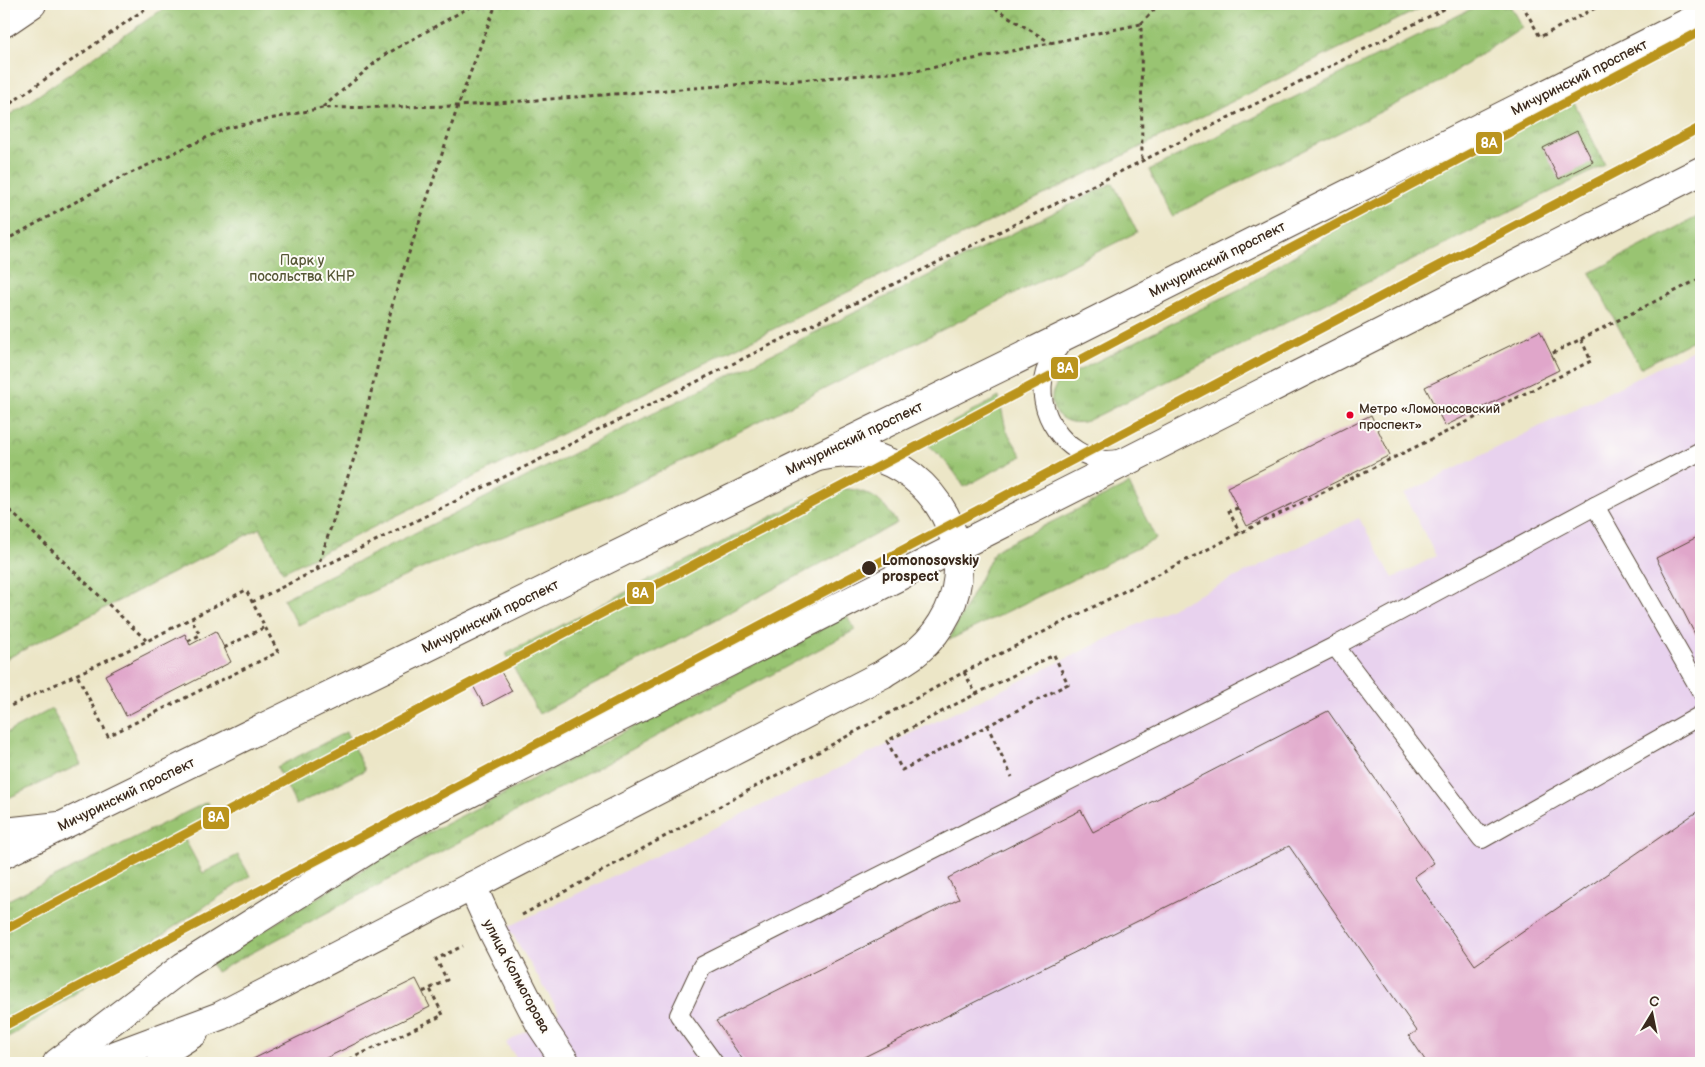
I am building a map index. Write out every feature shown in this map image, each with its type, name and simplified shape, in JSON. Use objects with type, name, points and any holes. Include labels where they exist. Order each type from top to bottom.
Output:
[{"type":"main road","points":[[4,23],[32,4]]},
{"type":"main road","name":"Мичуринский проспект","points":[[4,854],[1072,332],[1701,16]]},
{"type":"main road","points":[[57,1063],[184,966],[408,824],[1701,171]]},
{"type":"main road","points":[[161,1063],[172,1047],[220,1016],[883,674],[918,651],[935,632],[948,611],[956,587],[958,562],[956,547],[945,514],[931,492],[912,475],[891,463],[867,455],[841,453],[813,459]]},
{"type":"main road","points":[[4,831],[60,826]]},
{"type":"main road","name":"улица Колмогорова","points":[[472,886],[540,1024],[566,1063]]},
{"type":"main road","points":[[94,1063],[220,1016]]},
{"type":"lane","points":[[1072,332],[1052,354],[1045,373],[1042,393],[1046,412],[1055,430],[1069,444],[1086,454],[1105,460],[1136,457]]},
{"type":"lane","points":[[714,1063],[679,1015],[702,966],[1335,646],[1701,451]]},
{"type":"lane","points":[[1595,506],[1701,691]]},
{"type":"lane","points":[[1335,646],[1482,839],[1701,715]]},
{"type":"path","points":[[4,108],[152,4]]},
{"type":"path","points":[[322,108],[383,56],[475,4]]},
{"type":"path","points":[[317,570],[358,446],[394,298],[458,106],[496,4]]},
{"type":"path","points":[[988,4],[1052,43]]},
{"type":"path","points":[[4,240],[114,181],[227,128],[322,108],[458,106],[916,71],[1141,24],[1159,4]]},
{"type":"path","points":[[252,602],[1142,161],[1454,4]]},
{"type":"path","points":[[1522,4],[1540,37],[1603,4]]},
{"type":"path","points":[[1141,24],[1142,161]]},
{"type":"path","points":[[1551,354],[1701,278]]},
{"type":"path","points":[[423,992],[446,980],[436,959],[493,932],[964,672],[1240,533],[1592,360],[1581,339]]},
{"type":"path","points":[[4,506],[146,641]]},
{"type":"path","points":[[1238,508],[1230,512],[1240,533]]},
{"type":"path","points":[[4,709],[77,674],[146,641],[246,590],[278,652],[108,736],[77,674]]},
{"type":"path","points":[[188,641],[200,635],[191,618]]},
{"type":"path","points":[[224,648],[265,627]]},
{"type":"path","points":[[1054,655],[1068,684],[987,725],[902,770],[887,741],[1054,655]]},
{"type":"path","points":[[964,672],[976,694]]},
{"type":"path","points":[[987,725],[1025,804]]},
{"type":"path","points":[[342,1063],[443,1014],[430,988]]},
{"type":"shaded area","points":[[1701,346],[1701,1063],[520,1063],[506,1043],[559,1012],[508,927],[1359,518],[1393,578],[1436,556],[1404,494]]},
{"type":"green space","name":"Парк у посольства КНР","points":[[170,4],[1429,4],[283,572],[260,528],[4,660],[4,119]]},
{"type":"green space","points":[[1481,4],[1509,4],[1522,27],[1436,84],[1172,216],[1149,170]]},
{"type":"green space","points":[[1570,94],[1605,165],[1087,421],[1077,423],[1068,421],[1060,417],[1055,411],[1052,395],[1055,387],[1062,379],[1240,289],[1453,157]]},
{"type":"green space","points":[[1113,183],[1137,232],[625,489],[430,565],[298,625],[283,599]]},
{"type":"green space","points":[[1701,215],[1701,336],[1640,368],[1590,273]]},
{"type":"green space","points":[[999,397],[1006,430],[1022,456],[964,487],[945,461],[922,439]]},
{"type":"green space","points":[[1129,484],[1156,539],[949,640],[994,552]]},
{"type":"green space","points":[[827,488],[850,489],[868,494],[883,505],[897,523],[539,714],[506,654]]},
{"type":"green space","points":[[847,616],[855,630],[216,972],[211,963],[390,853]]},
{"type":"green space","points":[[52,709],[81,764],[4,800],[4,734]]},
{"type":"green space","points":[[346,732],[365,770],[296,805],[277,767]]},
{"type":"green space","points":[[207,802],[216,820],[184,838],[203,873],[238,855],[250,876],[19,1031],[4,1039],[4,902]]},
{"type":"building","points":[[1577,131],[1593,162],[1559,179],[1543,148]]},
{"type":"building","points":[[1540,331],[1559,370],[1445,426],[1425,387]]},
{"type":"building","points":[[1371,415],[1390,455],[1247,526],[1227,487]]},
{"type":"building","points":[[1701,535],[1701,646],[1656,558]]},
{"type":"building","points":[[216,631],[231,662],[126,716],[105,675],[185,634],[190,645]]},
{"type":"building","points":[[497,665],[512,691],[484,706],[470,680]]},
{"type":"building","points":[[1328,711],[1434,863],[1414,877],[1475,965],[1701,809],[1701,1063],[1427,1063],[1409,1036],[1417,1031],[1289,846],[852,1063],[745,1063],[716,1021],[959,899],[948,878],[1081,810],[1093,832]]},
{"type":"building","points":[[416,979],[430,1007],[316,1063],[245,1063]]},
{"type":"transit line","name":"8А","points":[[4,930],[1701,31]]},
{"type":"transit line","name":"8А","points":[[4,1026],[1701,127]]},
{"type":"place","name":"Метро «Ломоносовский проспект»","points":[[1350,415]]},
{"type":"place","name":"Lomonosovskiy prospect","points":[[869,568]]}]
